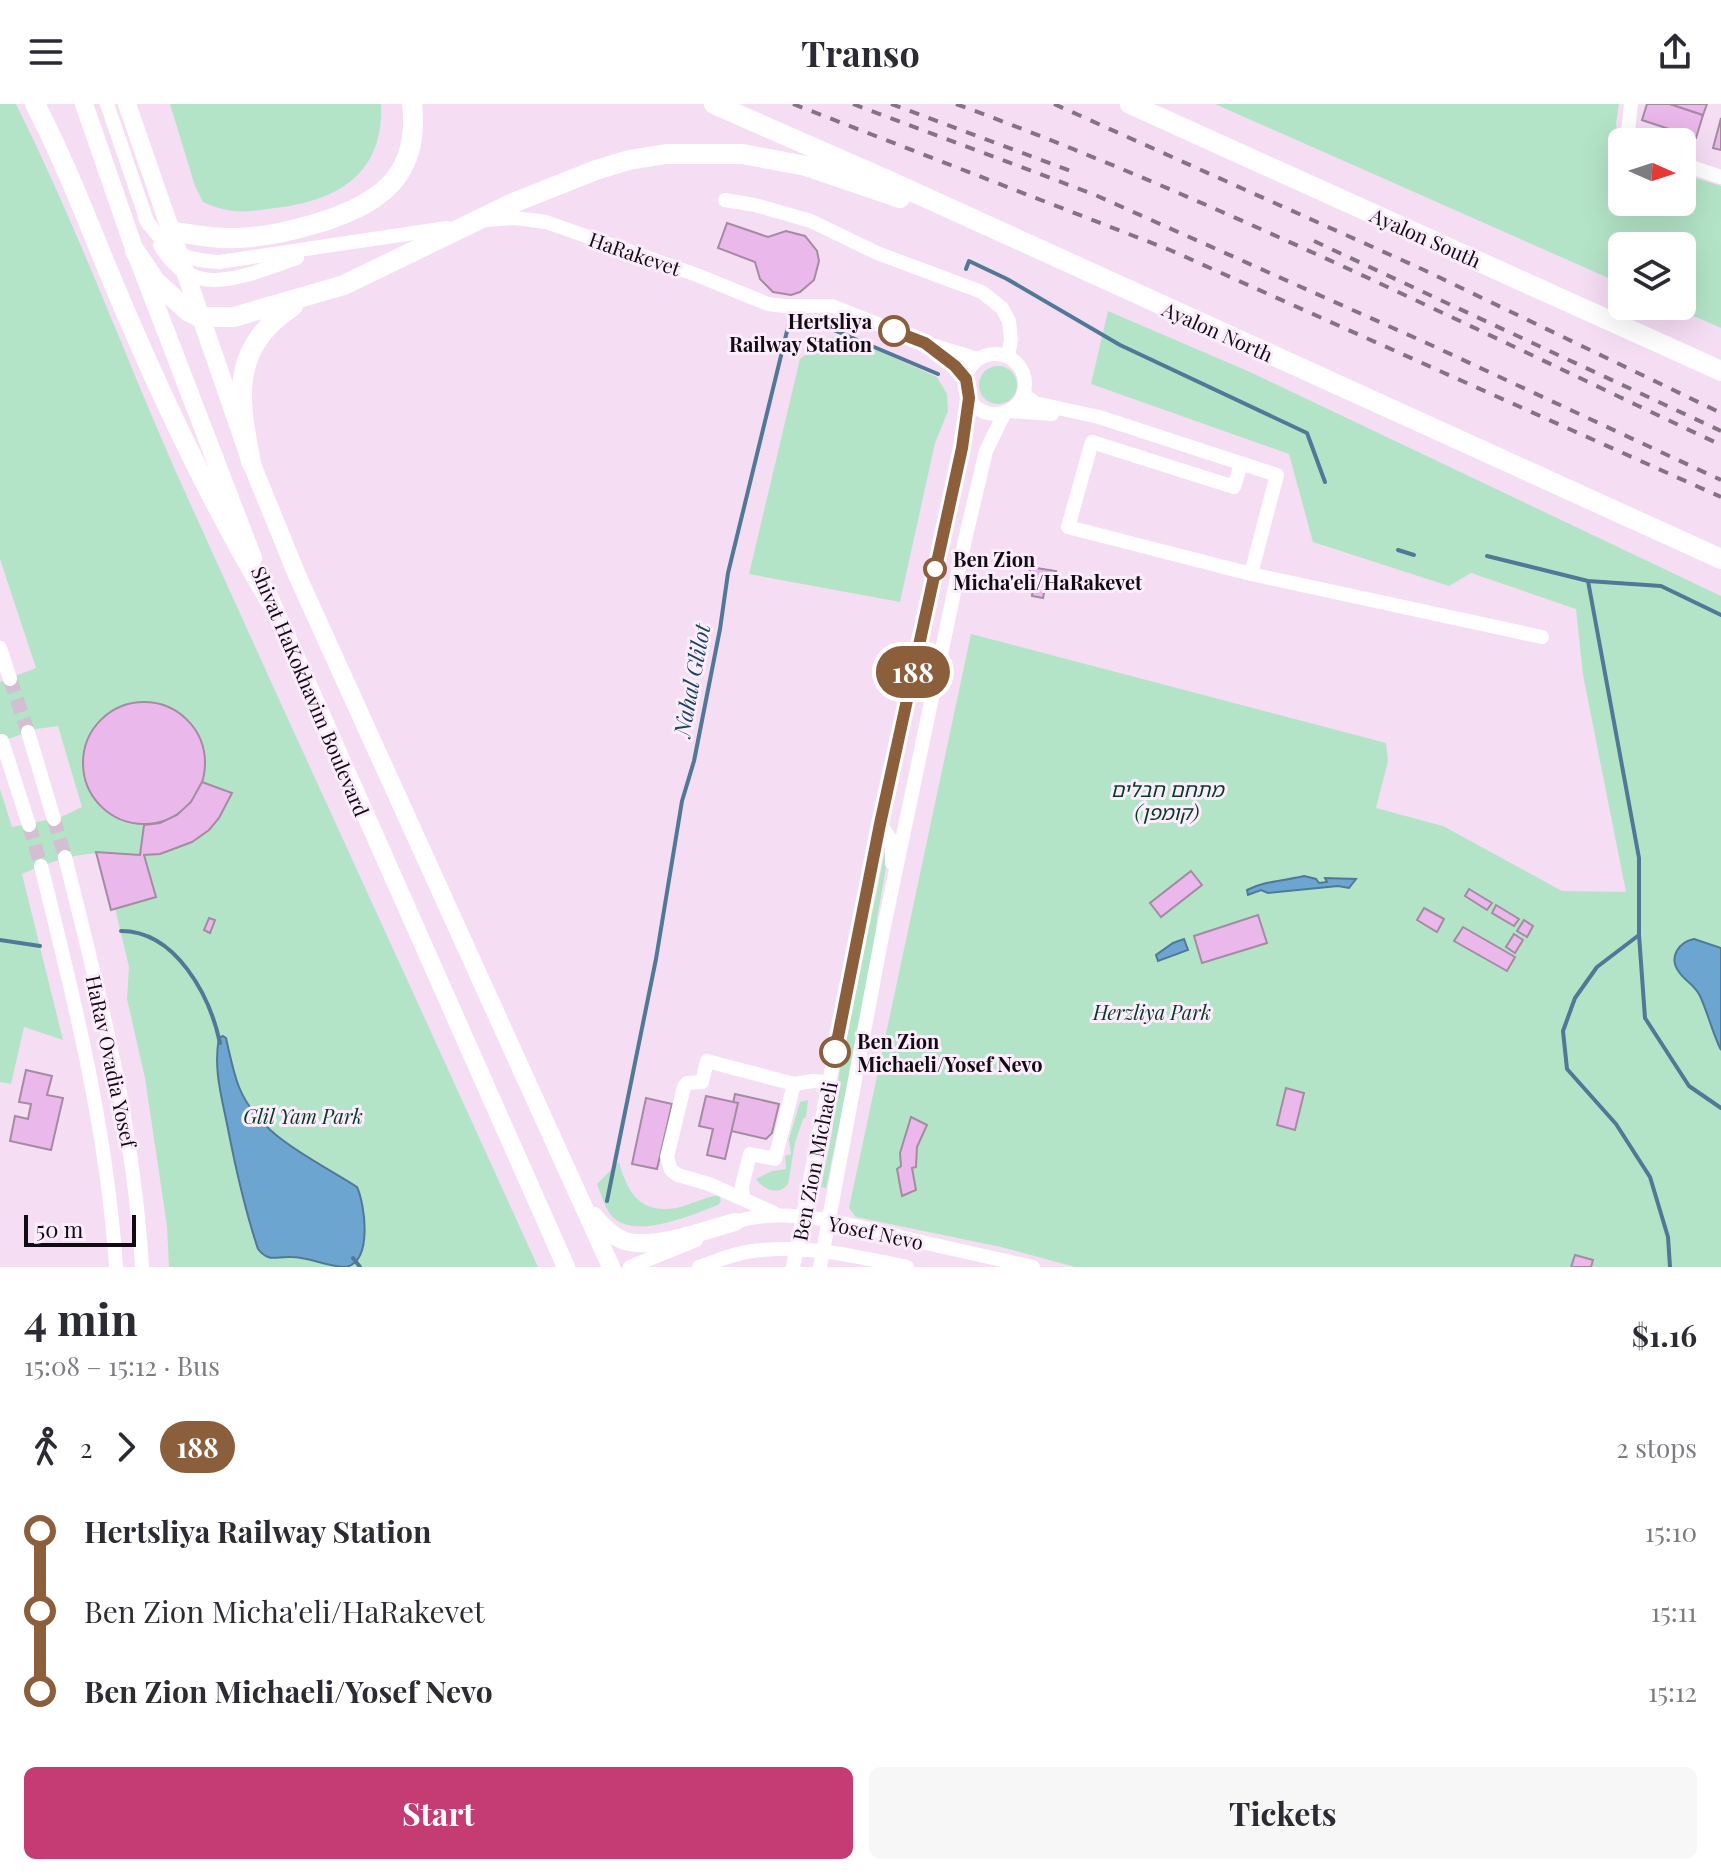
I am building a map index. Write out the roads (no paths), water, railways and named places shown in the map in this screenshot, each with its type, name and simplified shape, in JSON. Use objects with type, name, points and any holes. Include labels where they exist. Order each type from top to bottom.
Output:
[{"type":"highway","points":[[35,104],[129,319],[208,488],[227,528],[270,601]]},
{"type":"highway","points":[[171,231],[213,238],[260,236],[314,224],[364,207],[390,186],[408,158],[413,141],[412,104]]},
{"type":"highway","name":"Ayalon North","points":[[714,104],[1721,559]]},
{"type":"highway","name":"Ayalon South","points":[[1130,104],[1721,371]]},
{"type":"highway","points":[[251,462],[242,415],[243,371],[256,345],[284,312],[443,235],[565,181],[629,160],[666,154],[742,154],[806,166],[999,232]]},
{"type":"highway","points":[[135,251],[168,296],[200,317],[252,314],[311,297]]},
{"type":"main road","name":"Shivat HaKokhavim Boulevard","points":[[84,104],[135,251],[270,601],[566,1267]]},
{"type":"main road","name":"Shivat HaKokhavim Boulevard","points":[[127,104],[251,462],[361,721],[611,1267]]},
{"type":"main road","points":[[579,1195],[613,1235],[628,1242],[663,1241],[735,1222]]},
{"type":"street","name":"Shivat HaKokhavim Boulevard","points":[[107,104],[145,218],[171,264],[185,273]]},
{"type":"street","points":[[1628,128],[1631,104]]},
{"type":"street","points":[[1696,169],[1721,177]]},
{"type":"street","points":[[725,200],[811,221],[877,253],[982,292],[997,303],[1009,321],[1011,339],[1008,357]]},
{"type":"street","name":"Shivat HaKokhavim Boulevard","points":[[145,218],[160,241],[179,254]]},
{"type":"street","name":"HaRakevet","points":[[179,254],[198,261],[219,262],[427,232],[497,218],[528,218],[682,270],[768,304],[832,306],[925,343],[978,359]]},
{"type":"street","name":"HaRakevet","points":[[185,273],[223,282],[336,246]]},
{"type":"street","name":"HaRakevet","points":[[925,343],[955,366],[966,379]]},
{"type":"street","points":[[1007,412],[1024,394],[1021,367],[1008,357],[993,354],[978,359],[966,379],[969,398],[981,410],[989,413],[1092,416]]},
{"type":"street","points":[[1024,394],[1035,403],[1092,416],[1277,475],[1251,574]]},
{"type":"street","name":"Ben Zion Michaeli","points":[[793,1267],[828,1082],[883,840],[880,824],[962,448],[969,398]]},
{"type":"street","name":"Ben Zion Michaeli","points":[[822,1260],[881,941],[981,470],[986,451],[1007,412]]},
{"type":"street","points":[[1241,464],[1234,487],[1092,442],[1068,527],[1251,574],[1542,637]]},
{"type":"street","points":[[0,648],[10,679]]},
{"type":"street","points":[[28,732],[54,819]]},
{"type":"street","points":[[2,741],[29,825]]},
{"type":"street","points":[[881,941],[882,916],[893,856],[883,840],[897,833],[908,815]]},
{"type":"street","name":"HaRav Ovadia Yosef","points":[[65,857],[98,989],[131,1151],[142,1267]]},
{"type":"street","name":"HaRav Ovadia Yosef","points":[[41,866],[95,1100],[109,1183],[116,1267]]},
{"type":"street","points":[[782,1216],[743,1198],[678,1175],[668,1164],[667,1157],[684,1087],[687,1083],[702,1082],[707,1061],[794,1084],[828,1082]]},
{"type":"street","points":[[743,1198],[742,1186],[750,1154],[775,1159],[794,1084]]},
{"type":"street","name":"Yosef Nevo","points":[[630,1267],[746,1218],[782,1216],[829,1223],[1033,1267]]},
{"type":"street","name":"Yosef Nevo","points":[[699,1267],[745,1252],[797,1250],[822,1260],[858,1256],[907,1267]]},
{"type":"street","points":[[745,1252],[751,1267]]},
{"type":"water","points":[[1304,876],[1319,883],[1327,882],[1325,878],[1356,879],[1349,888],[1338,886],[1268,893],[1261,890],[1248,895],[1247,890],[1260,885]]},
{"type":"water","points":[[1184,939],[1188,950],[1158,961],[1156,955]]},
{"type":"water","points":[[1694,939],[1721,948],[1721,1050],[1700,996],[1676,966],[1677,951],[1684,943]]},
{"type":"water","points":[[223,1036],[239,1087],[260,1120],[290,1146],[357,1187],[365,1232],[355,1263],[346,1267],[298,1257],[269,1257],[258,1249],[241,1190],[219,1084],[217,1050],[219,1038]]},
{"type":"waterway","points":[[966,269],[969,261],[1007,279],[1120,345],[1307,433],[1325,482]]},
{"type":"waterway","name":"Nahal Glilot","points":[[607,1201],[656,959],[682,801],[694,761],[720,629],[728,573],[788,327],[797,320],[810,320],[938,374]]},
{"type":"waterway","points":[[1398,550],[1414,555]]},
{"type":"waterway","points":[[1487,556],[1588,581],[1661,586],[1721,615]]},
{"type":"waterway","points":[[1588,581],[1639,858],[1639,935],[1645,1018],[1689,1086],[1721,1108]]},
{"type":"waterway","name":"Nahal Glilot","points":[[121,931],[141,934],[174,954],[199,987],[220,1043]]},
{"type":"waterway","points":[[1639,935],[1597,967],[1575,998],[1563,1031],[1567,1069],[1616,1124],[1650,1177],[1668,1237],[1670,1267]]},
{"type":"waterway","name":"Nahal Glilot","points":[[0,940],[40,946]]},
{"type":"waterway","name":"Nahal Glilot","points":[[353,1258],[360,1267]]},
{"type":"tunnel","points":[[10,679],[28,732]]},
{"type":"tunnel","points":[[54,819],[65,857]]},
{"type":"tunnel","points":[[29,825],[41,866]]},
{"type":"railway","points":[[793,104],[1170,250],[1721,497]]},
{"type":"railway","points":[[853,104],[1093,194],[1431,345],[1721,480]]},
{"type":"railway","points":[[891,104],[1071,171]]},
{"type":"railway","points":[[956,104],[1054,141],[1246,223],[1721,445]]},
{"type":"railway","points":[[1054,104],[1424,270],[1721,413]]},
{"type":"railway","points":[[1314,241],[1721,431]]},
{"type":"place","name":"Hertsliya Railway Station","points":[[894,331]]},
{"type":"place","name":"Ben Zion Micha'eli/HaRakevet","points":[[935,569]]},
{"type":"place","name":"Ben Zion Michaeli/Yosef Nevo","points":[[835,1052]]},
{"type":"park label","name":"מתחם חבלים (קומפן)","points":[[1167,800]]},
{"type":"park label","name":"Herzliya Park","points":[[1152,1011]]},
{"type":"park label","name":"Glil Yam Park","points":[[303,1115]]}]
